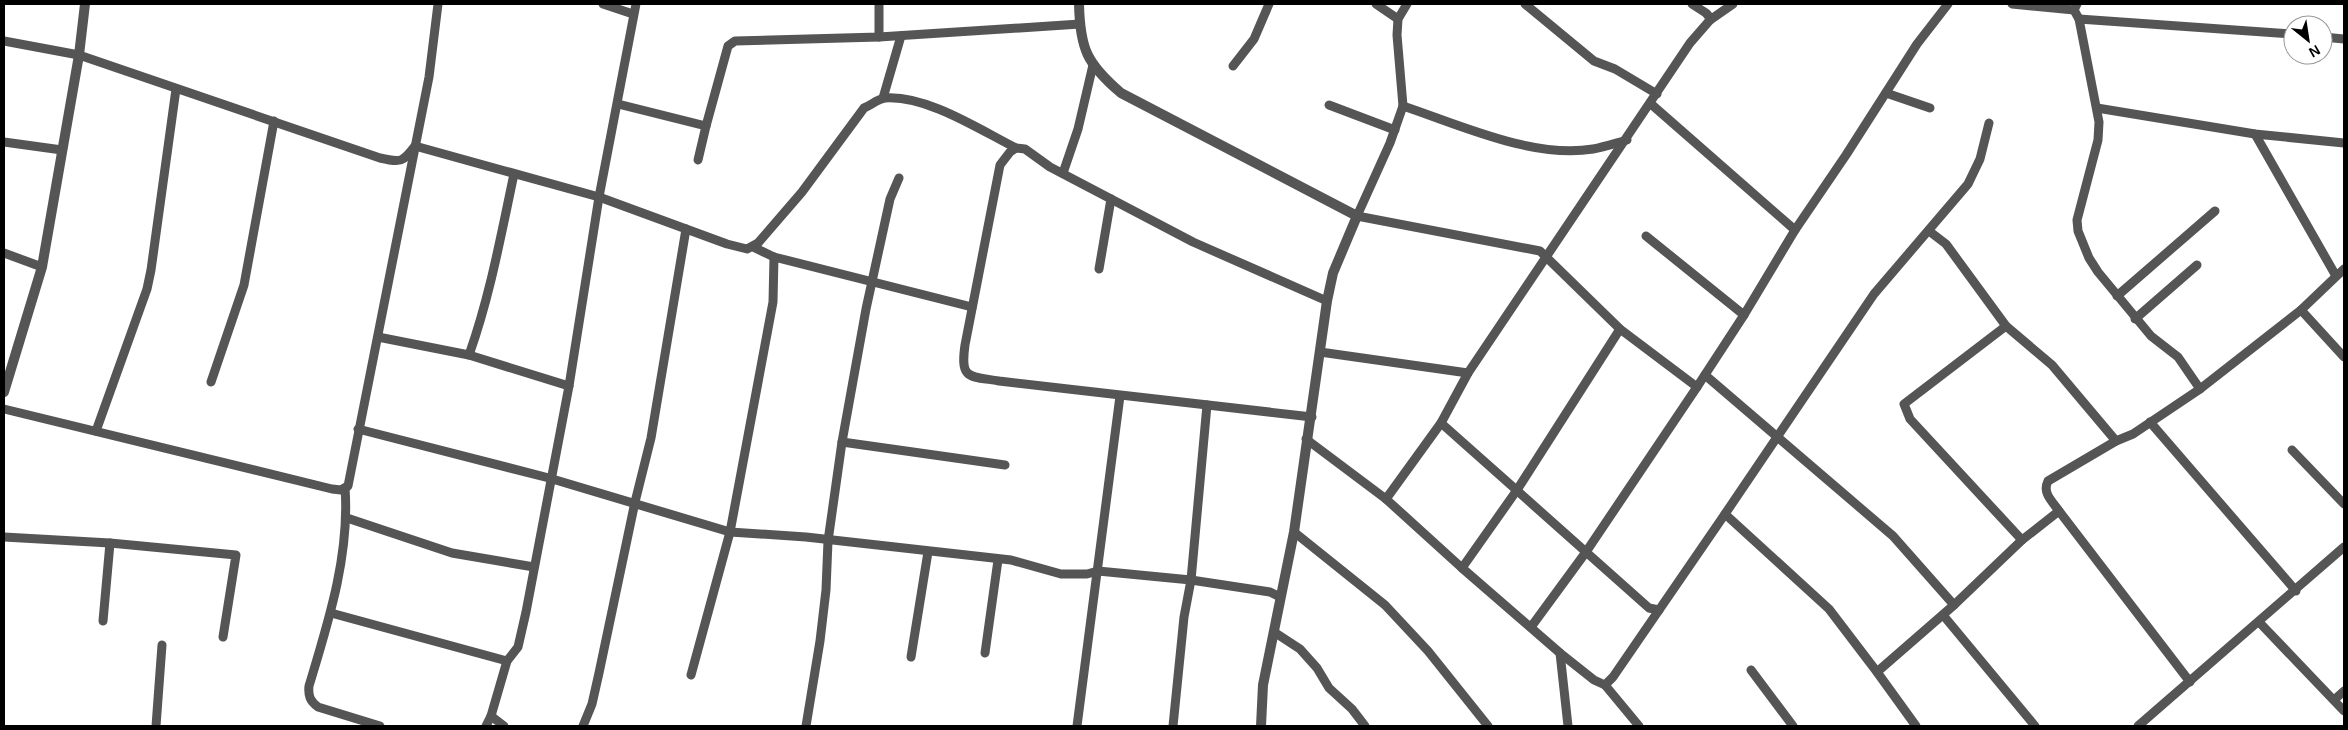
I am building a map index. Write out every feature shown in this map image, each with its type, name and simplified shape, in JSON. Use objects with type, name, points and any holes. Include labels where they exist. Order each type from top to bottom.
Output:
[{"type":"street","points":[[4,392],[42,267],[79,55],[85,4]]},
{"type":"street","points":[[380,726],[332,713],[311,702],[308,695],[331,613],[347,518],[345,488],[350,481],[358,429],[429,78],[438,4]]},
{"type":"street","points":[[603,4],[633,14]]},
{"type":"street","points":[[486,726],[491,716],[507,661],[518,647],[568,386],[599,197],[636,4]]},
{"type":"street","points":[[878,4],[879,37]]},
{"type":"street","points":[[1079,4],[1080,24],[1086,52],[1099,74],[1121,93],[1357,216],[1540,252],[1548,257],[1589,302],[1620,329],[1697,387]]},
{"type":"street","points":[[1233,66],[1254,39],[1270,4]]},
{"type":"street","points":[[1376,4],[1398,19]]},
{"type":"street","points":[[1261,726],[1262,685],[1294,532],[1306,439],[1312,417],[1327,301],[1333,273],[1395,130],[1403,106],[1397,35],[1398,19],[1408,4]]},
{"type":"street","points":[[1525,4],[1594,61],[1615,69],[1657,94]]},
{"type":"street","points":[[1692,4],[1706,13],[1710,20]]},
{"type":"street","points":[[1386,499],[1441,423],[1468,373],[1627,140],[1690,43],[1710,20],[1733,4]]},
{"type":"street","points":[[1531,627],[1586,552],[1697,387],[1744,315],[1794,230],[1846,155],[1916,44],[1948,4]]},
{"type":"street","points":[[2012,4],[2075,7],[2097,108],[2098,140],[2077,220],[2078,231],[2089,258],[2117,296],[2151,336],[2178,357],[2200,389]]},
{"type":"street","points":[[2079,19],[2283,33]]},
{"type":"street","points":[[698,160],[730,43],[735,41],[901,36],[1080,24]]},
{"type":"street","points":[[883,98],[901,36]]},
{"type":"street","points":[[4,41],[79,55],[395,162],[405,159],[415,146]]},
{"type":"street","points":[[1063,173],[1078,129],[1093,65]]},
{"type":"street","points":[[96,431],[147,289],[152,270],[176,89]]},
{"type":"street","points":[[1886,93],[1930,108]]},
{"type":"street","points":[[753,247],[784,215],[864,108],[883,98],[901,99],[938,109],[1016,148],[1025,149],[1050,167],[1193,242],[1327,301]]},
{"type":"street","points":[[618,104],[706,126]]},
{"type":"street","points":[[1651,104],[1794,230]]},
{"type":"street","points":[[1329,105],[1395,130]]},
{"type":"street","points":[[1403,106],[1536,148],[1592,149],[1627,140]]},
{"type":"street","points":[[2097,108],[2256,134],[2344,143]]},
{"type":"street","points":[[211,382],[244,285],[274,121]]},
{"type":"street","points":[[1605,685],[1613,677],[1660,610],[1874,294],[1968,184],[1980,159],[1989,123]]},
{"type":"street","points":[[2256,134],[2336,276]]},
{"type":"street","points":[[4,142],[62,150]]},
{"type":"street","points":[[415,146],[599,197],[727,244],[747,248],[753,247],[774,257],[972,307]]},
{"type":"street","points":[[1016,148],[1010,152],[1000,165],[962,362],[964,370],[971,376],[999,382],[1312,417]]},
{"type":"street","points":[[469,355],[481,323],[514,174]]},
{"type":"street","points":[[806,726],[821,632],[826,590],[828,541],[842,442],[872,281],[890,199],[899,178]]},
{"type":"street","points":[[1099,270],[1111,199]]},
{"type":"street","points":[[2117,296],[2215,211]]},
{"type":"street","points":[[583,726],[592,704],[600,672],[634,502],[651,438],[686,229]]},
{"type":"street","points":[[1929,231],[1946,244],[2006,326],[2052,365],[2116,441]]},
{"type":"street","points":[[1646,236],[1744,315]]},
{"type":"street","points":[[4,253],[42,267]]},
{"type":"street","points":[[691,675],[730,532],[773,302],[774,257]]},
{"type":"street","points":[[2136,319],[2197,264]]},
{"type":"street","points":[[2190,682],[2046,494],[2045,487],[2048,480],[2116,441],[2133,434],[2200,389],[2301,310],[2344,269]]},
{"type":"street","points":[[2301,310],[2344,358]]},
{"type":"street","points":[[2006,326],[1904,404],[1905,412],[1910,419],[2022,540]]},
{"type":"street","points":[[1462,568],[1517,490],[1620,329]]},
{"type":"street","points":[[378,337],[469,355],[568,386]]},
{"type":"street","points":[[1320,352],[1468,373]]},
{"type":"street","points":[[1705,375],[1893,536],[1954,605]]},
{"type":"street","points":[[1077,726],[1120,396]]},
{"type":"street","points":[[1173,726],[1184,617],[1191,580],[1208,405]]},
{"type":"street","points":[[4,409],[281,478],[332,489],[345,488]]},
{"type":"street","points":[[2150,422],[2296,591]]},
{"type":"street","points":[[1441,423],[1649,608],[1660,610]]},
{"type":"street","points":[[358,429],[550,478],[730,532],[806,537],[828,541],[1010,560],[1061,574],[1087,574],[1098,571],[1191,580],[1270,592],[1280,597]]},
{"type":"street","points":[[1306,439],[1386,499],[1560,653],[1594,680],[1605,685],[1639,726]]},
{"type":"street","points":[[842,442],[1005,464]]},
{"type":"street","points":[[2292,450],[2344,504]]},
{"type":"street","points":[[1877,672],[1954,605],[2022,540],[2059,511]]},
{"type":"street","points":[[1725,514],[1829,608],[1916,726]]},
{"type":"street","points":[[347,518],[452,553],[534,567]]},
{"type":"street","points":[[1294,532],[1385,605],[1428,651],[1488,726]]},
{"type":"street","points":[[4,537],[110,543],[236,555],[223,637]]},
{"type":"street","points":[[103,621],[110,543]]},
{"type":"street","points":[[2138,726],[2296,591],[2344,547]]},
{"type":"street","points":[[911,656],[928,552]]},
{"type":"street","points":[[986,653],[998,560]]},
{"type":"street","points":[[331,613],[507,661]]},
{"type":"street","points":[[1943,615],[2035,726]]},
{"type":"street","points":[[2259,622],[2344,711]]},
{"type":"street","points":[[1274,632],[1300,649],[1318,668],[1329,688],[1352,709],[1365,726]]},
{"type":"street","points":[[156,726],[162,646]]},
{"type":"street","points":[[1560,653],[1568,726]]},
{"type":"street","points":[[1751,670],[1789,725]]},
{"type":"street","points":[[2334,700],[2344,691]]},
{"type":"street","points":[[491,716],[504,726]]}]
